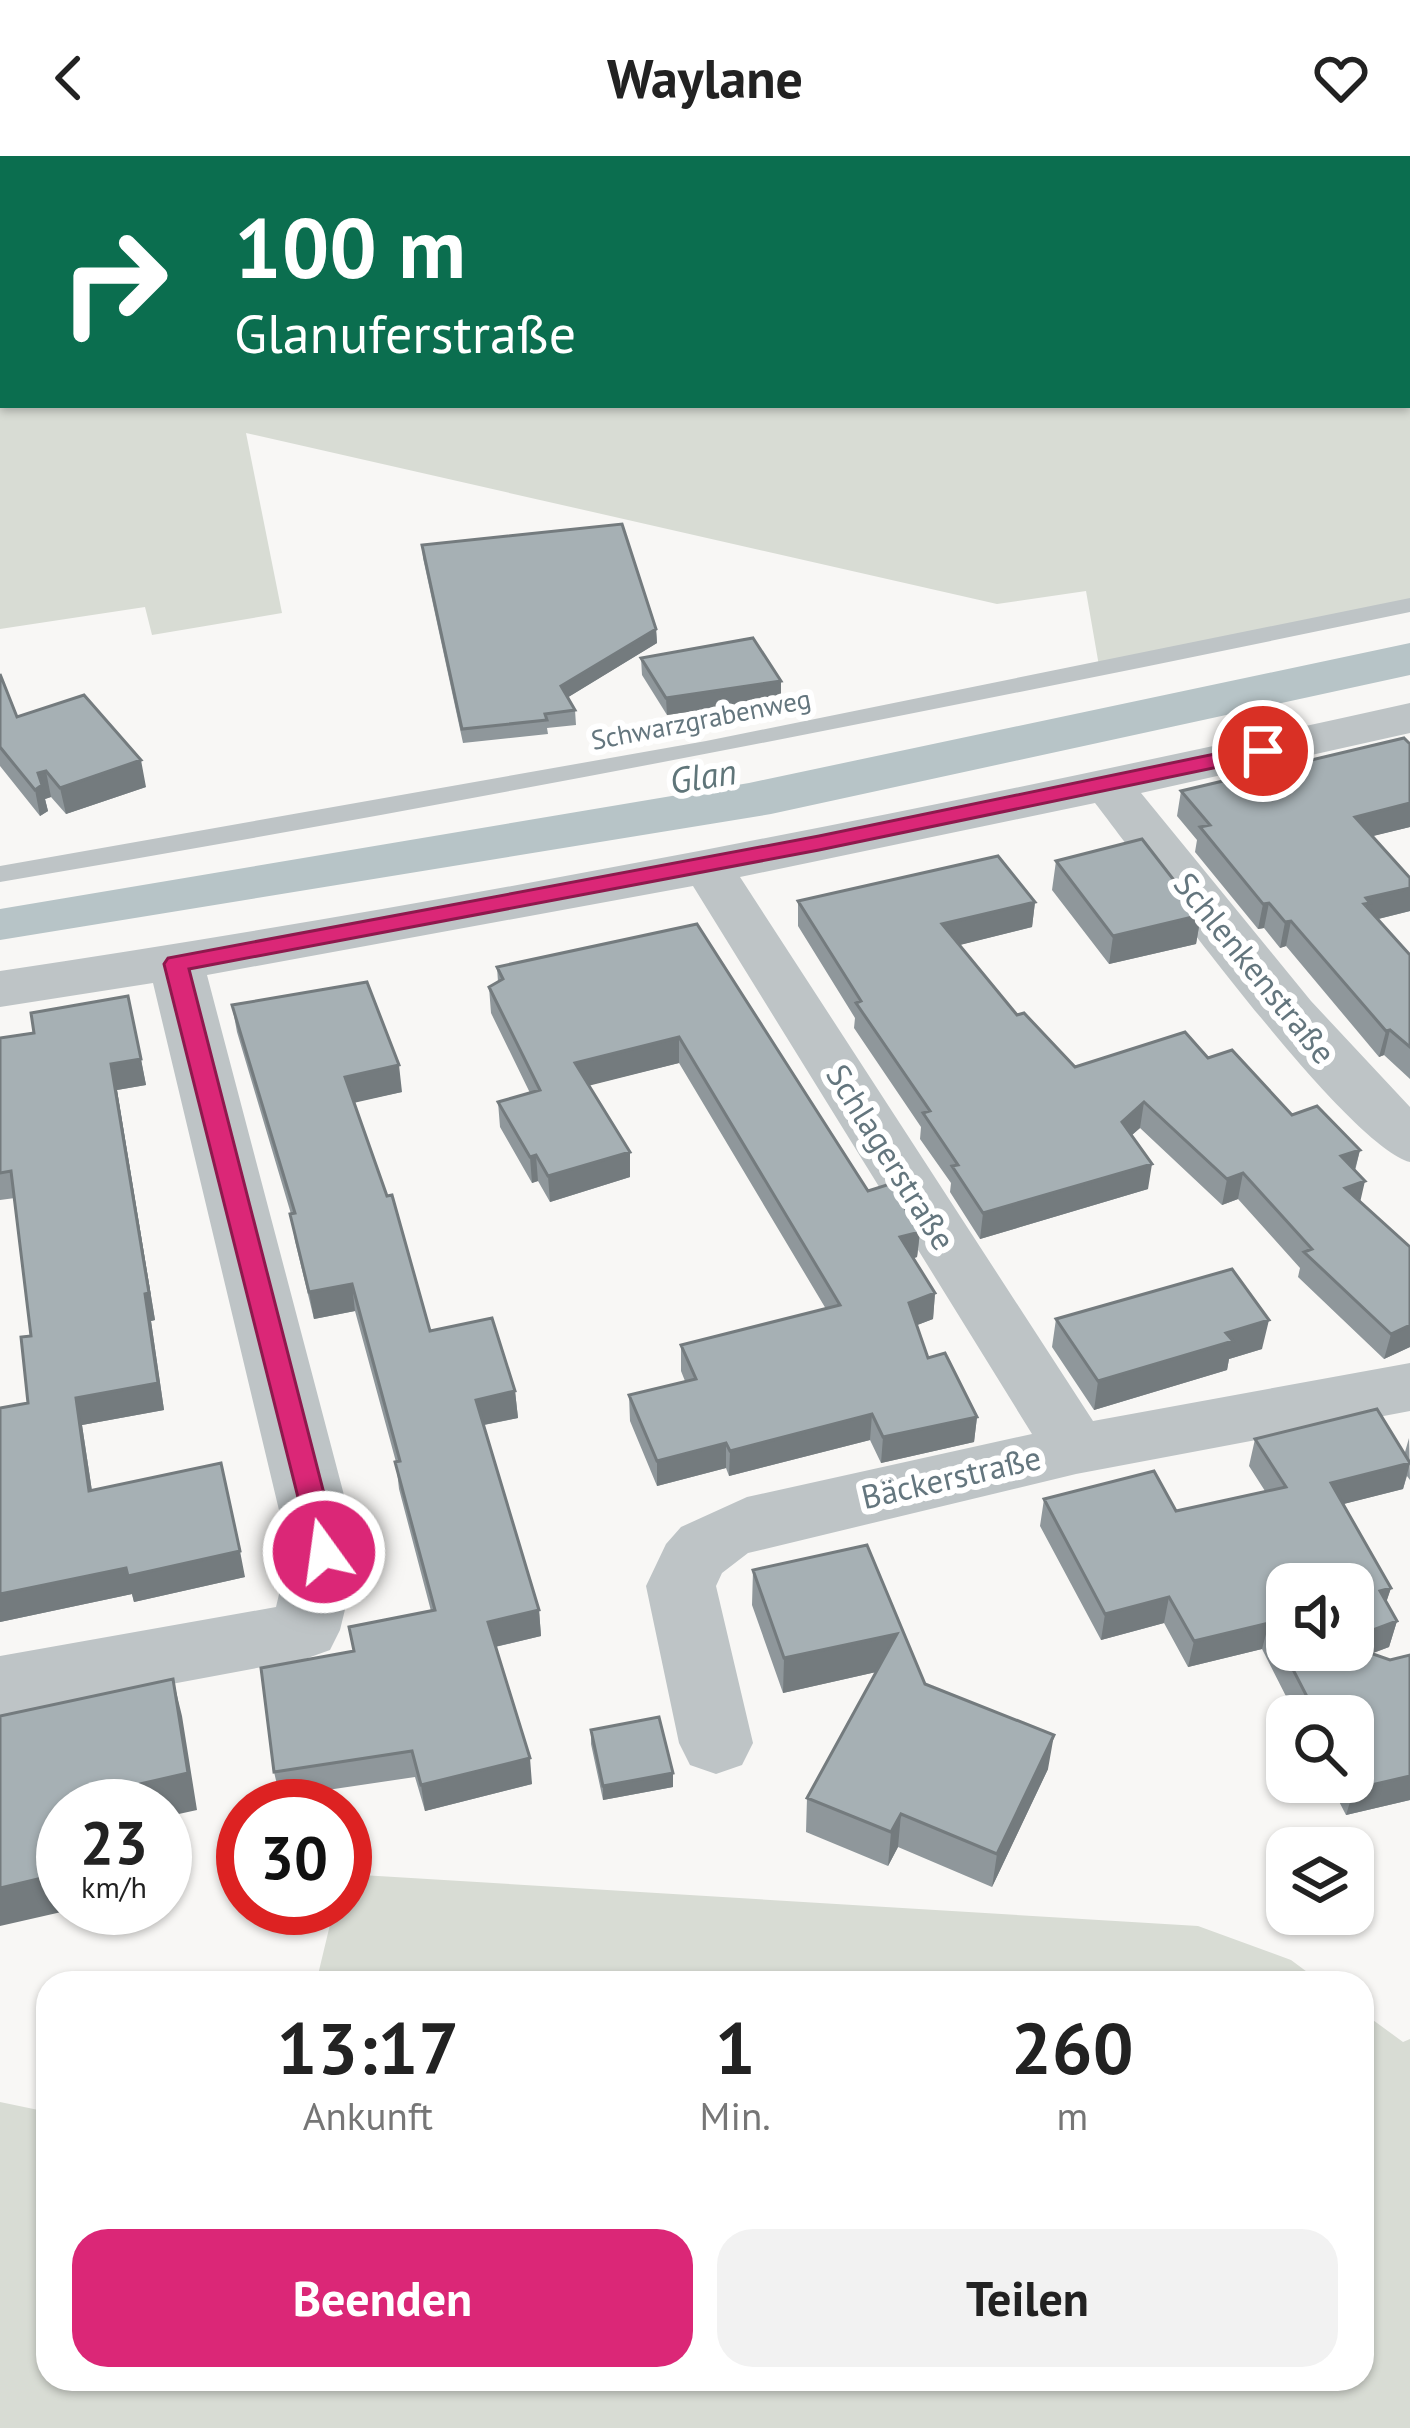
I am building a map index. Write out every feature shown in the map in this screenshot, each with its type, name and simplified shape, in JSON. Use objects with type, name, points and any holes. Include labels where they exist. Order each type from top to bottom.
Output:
[{"type":"street","points":[[0,989],[176,964],[706,865],[1109,786],[1410,718]]},
{"type":"street","name":"Schlenkenstraße","points":[[1109,786],[1259,977],[1343,1076],[1410,1142]]},
{"type":"street","name":"Schlagerstraße","points":[[706,865],[1076,1449]]},
{"type":"street","points":[[0,1686],[305,1630],[324,1552],[176,964]]},
{"type":"street","name":"Bäckerstraße","points":[[716,1743],[680,1586],[688,1561],[715,1537],[747,1524],[1076,1449],[1410,1387]]},
{"type":"lane","name":"Schwarzgrabenweg","points":[[0,874],[634,764],[1410,605]]},
{"type":"shaded area","points":[[0,408],[1410,408],[1410,601],[1099,666],[1086,591],[997,604],[246,433],[282,613],[152,635],[145,607],[0,629]]},
{"type":"shaded area","points":[[1410,643],[1410,675],[771,814],[0,940],[0,909],[749,783]]},
{"type":"shaded area","points":[[372,1876],[1198,1926],[1291,1960],[1306,1971],[319,1971],[328,1935],[372,1935]]},
{"type":"shaded area","points":[[1374,2021],[1403,2042],[1410,2039],[1410,2428],[0,2428],[0,2102],[36,2110],[36,2391],[1374,2391]]},
{"type":"building","points":[[622,524],[656,629],[561,686],[575,710],[545,714],[547,720],[462,729],[422,545]]},
{"type":"building","points":[[753,638],[781,681],[666,698],[641,658]]},
{"type":"building","points":[[0,674],[17,717],[84,695],[141,760],[60,788],[46,771],[38,773],[42,785],[35,790],[0,747]]},
{"type":"building","points":[[1404,738],[1410,744],[1410,803],[1355,817],[1410,878],[1410,888],[1366,898],[1370,903],[1364,904],[1410,955],[1410,1047],[1386,1031],[1291,921],[1285,922],[1269,903],[1263,904],[1200,827],[1210,825],[1181,791]]},
{"type":"building","points":[[1142,839],[1201,915],[1113,936],[1056,861]]},
{"type":"building","points":[[998,856],[1035,902],[942,924],[1017,1015],[1024,1013],[1075,1067],[1185,1032],[1208,1058],[1232,1050],[1292,1115],[1317,1106],[1360,1150],[1341,1156],[1365,1181],[1345,1188],[1410,1247],[1410,1325],[1391,1334],[1304,1252],[1312,1249],[1243,1173],[1227,1179],[1144,1102],[1122,1122],[1152,1164],[983,1213],[923,1113],[930,1111],[856,1003],[861,1001],[798,901]]},
{"type":"building","points":[[697,924],[868,1191],[890,1184],[920,1232],[900,1237],[935,1293],[909,1303],[928,1358],[945,1353],[977,1417],[883,1437],[872,1414],[730,1451],[726,1443],[657,1461],[629,1395],[696,1379],[681,1345],[840,1305],[679,1037],[575,1063],[630,1152],[548,1176],[536,1155],[530,1157],[498,1102],[540,1090],[489,987],[503,979],[497,967]]},
{"type":"building","points":[[367,982],[399,1065],[345,1077],[387,1196],[392,1195],[430,1331],[492,1318],[515,1391],[476,1400],[539,1610],[488,1622],[530,1758],[421,1785],[412,1751],[274,1772],[261,1668],[354,1651],[349,1627],[435,1610],[352,1284],[309,1292],[290,1214],[295,1213],[232,1005]]},
{"type":"building","points":[[128,996],[141,1059],[111,1064],[149,1293],[145,1294],[158,1383],[76,1398],[89,1491],[221,1463],[240,1551],[128,1576],[126,1568],[0,1594],[0,1408],[28,1403],[21,1337],[31,1336],[11,1171],[0,1173],[0,1038],[34,1033],[31,1013]]},
{"type":"building","points":[[1232,1269],[1269,1320],[1226,1333],[1233,1341],[1098,1381],[1056,1319]]},
{"type":"building","points":[[1377,1409],[1410,1463],[1331,1483],[1391,1588],[1380,1591],[1397,1621],[1374,1630],[1374,1563],[1266,1563],[1266,1624],[1194,1641],[1169,1597],[1105,1614],[1044,1499],[1154,1471],[1176,1511],[1286,1487],[1255,1439]]},
{"type":"building","points":[[867,1545],[925,1684],[1054,1735],[997,1854],[901,1814],[891,1832],[807,1798],[897,1634],[784,1658],[753,1570]]},
{"type":"building","points":[[1374,1654],[1390,1660],[1410,1655],[1410,1776],[1374,1784],[1374,1695],[1306,1695],[1294,1671],[1374,1671]]},
{"type":"building","points":[[173,1679],[188,1773],[162,1779],[36,1779],[36,1879],[0,1888],[0,1716]]},
{"type":"building","points":[[659,1717],[673,1773],[603,1786],[591,1730]]},
{"type":"route","points":[[324,1552],[176,964],[819,843],[1263,751]]},
{"type":"water label","name":"Glan","points":[[703,776]]}]
